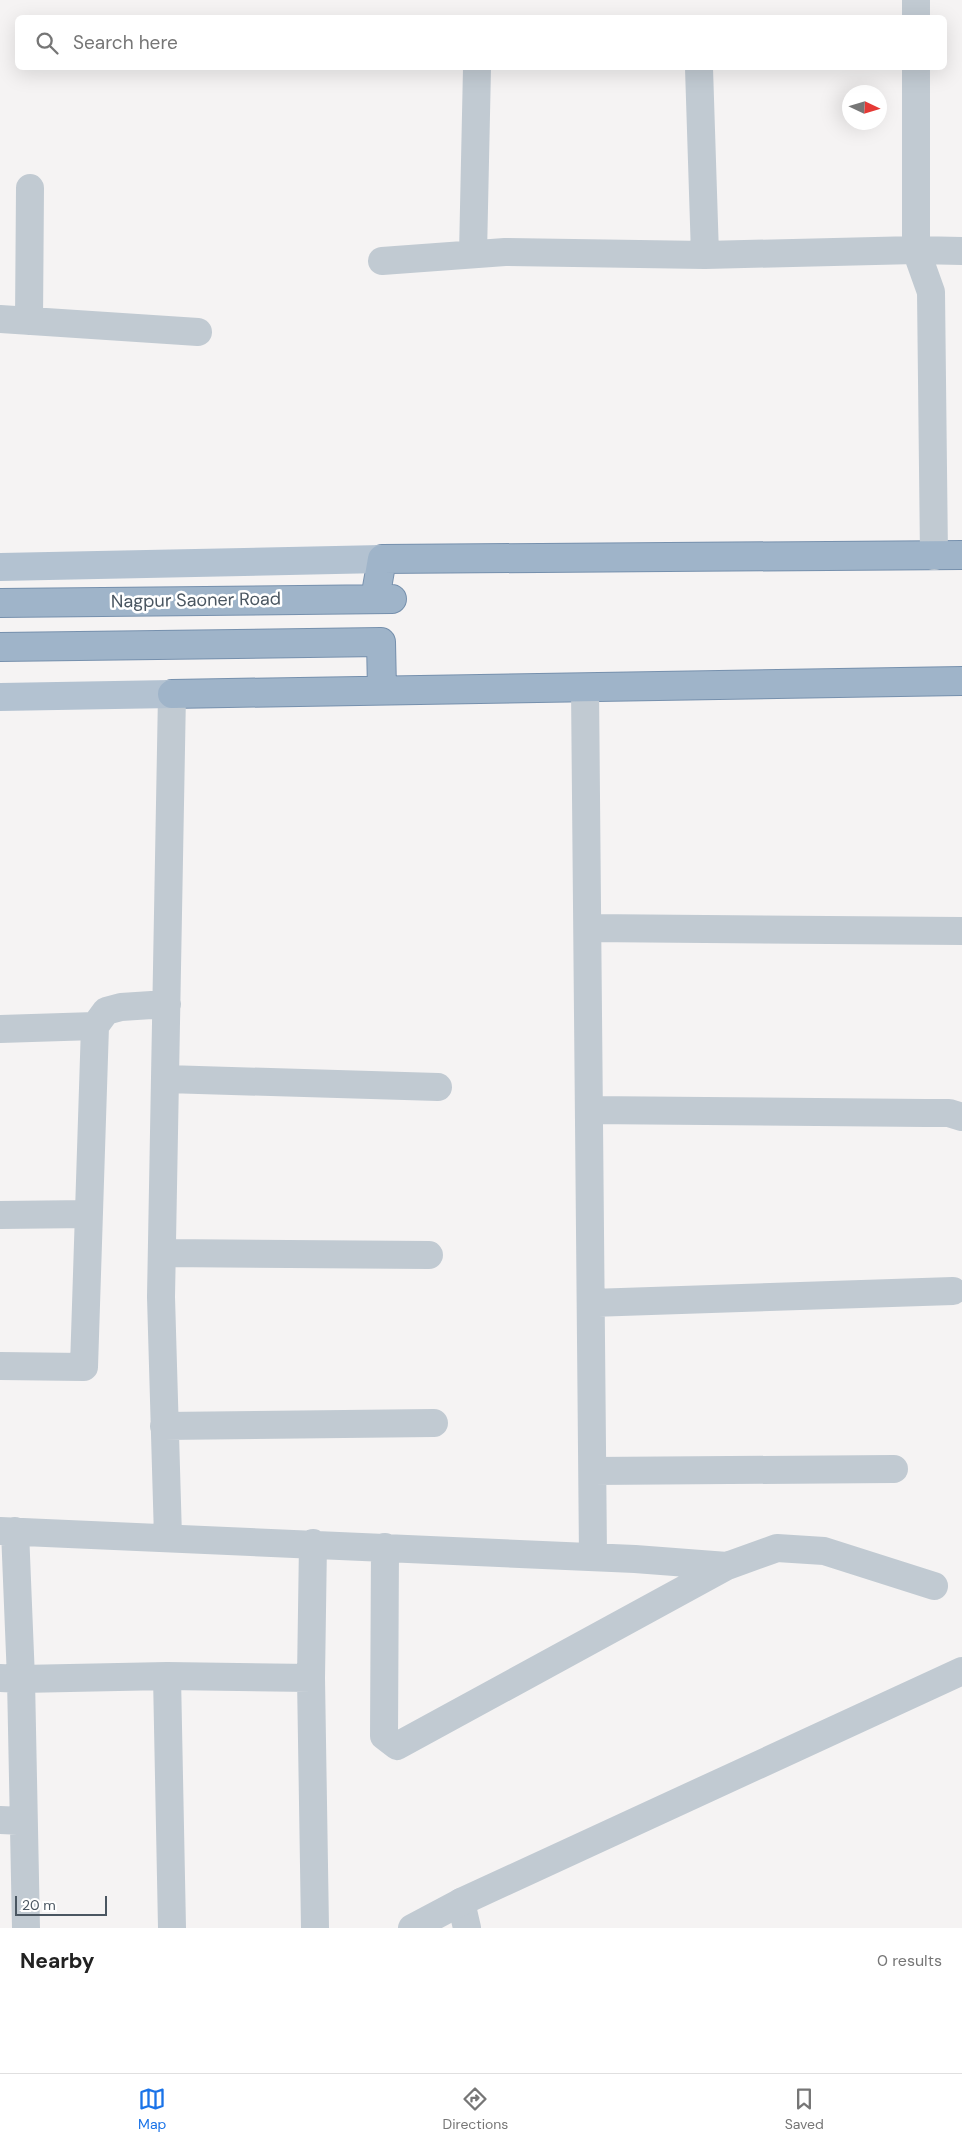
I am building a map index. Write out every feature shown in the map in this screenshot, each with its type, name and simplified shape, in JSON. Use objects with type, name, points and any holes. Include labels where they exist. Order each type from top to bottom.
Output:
[{"type":"highway","points":[[382,559],[962,555]]},
{"type":"highway","name":"Nagpur Saoner Road","points":[[0,603],[383,599],[382,559]]},
{"type":"highway","points":[[0,647],[381,642],[382,690]]},
{"type":"highway","points":[[172,694],[962,681]]},
{"type":"main road","points":[[0,567],[382,559]]},
{"type":"main road","points":[[0,697],[172,694]]},
{"type":"street","points":[[916,0],[916,15]]},
{"type":"street","points":[[472,254],[477,70]]},
{"type":"street","points":[[699,70],[705,255]]},
{"type":"street","points":[[916,70],[916,250],[930,292],[934,556]]},
{"type":"street","points":[[29,321],[30,188]]},
{"type":"street","points":[[382,261],[505,252],[705,255],[916,250],[962,252]]},
{"type":"street","points":[[0,319],[198,332]]},
{"type":"street","points":[[586,688],[593,1557]]},
{"type":"street","points":[[168,1537],[161,1297],[172,694]]},
{"type":"street","points":[[588,928],[962,931]]},
{"type":"street","points":[[0,1366],[84,1367],[96,1026],[106,1010],[121,1007],[167,1004]]},
{"type":"street","points":[[0,1029],[96,1026]]},
{"type":"street","points":[[166,1079],[438,1087]]},
{"type":"street","points":[[589,1110],[949,1113],[962,1118]]},
{"type":"street","points":[[0,1215],[88,1214]]},
{"type":"street","points":[[163,1253],[429,1255]]},
{"type":"street","points":[[591,1303],[953,1291]]},
{"type":"street","points":[[164,1426],[434,1423]]},
{"type":"street","points":[[593,1471],[894,1469]]},
{"type":"street","points":[[26,1928],[12,1820],[7,1531],[593,1557],[727,1566]]},
{"type":"street","points":[[313,1544],[311,1678],[315,1928]]},
{"type":"street","points":[[385,1547],[384,1736],[397,1746],[727,1566],[777,1548],[824,1551],[934,1586]]},
{"type":"street","points":[[412,1928],[464,1915],[962,1671]]},
{"type":"street","points":[[10,1678],[167,1676],[311,1678]]},
{"type":"street","points":[[167,1676],[172,1928]]}]
